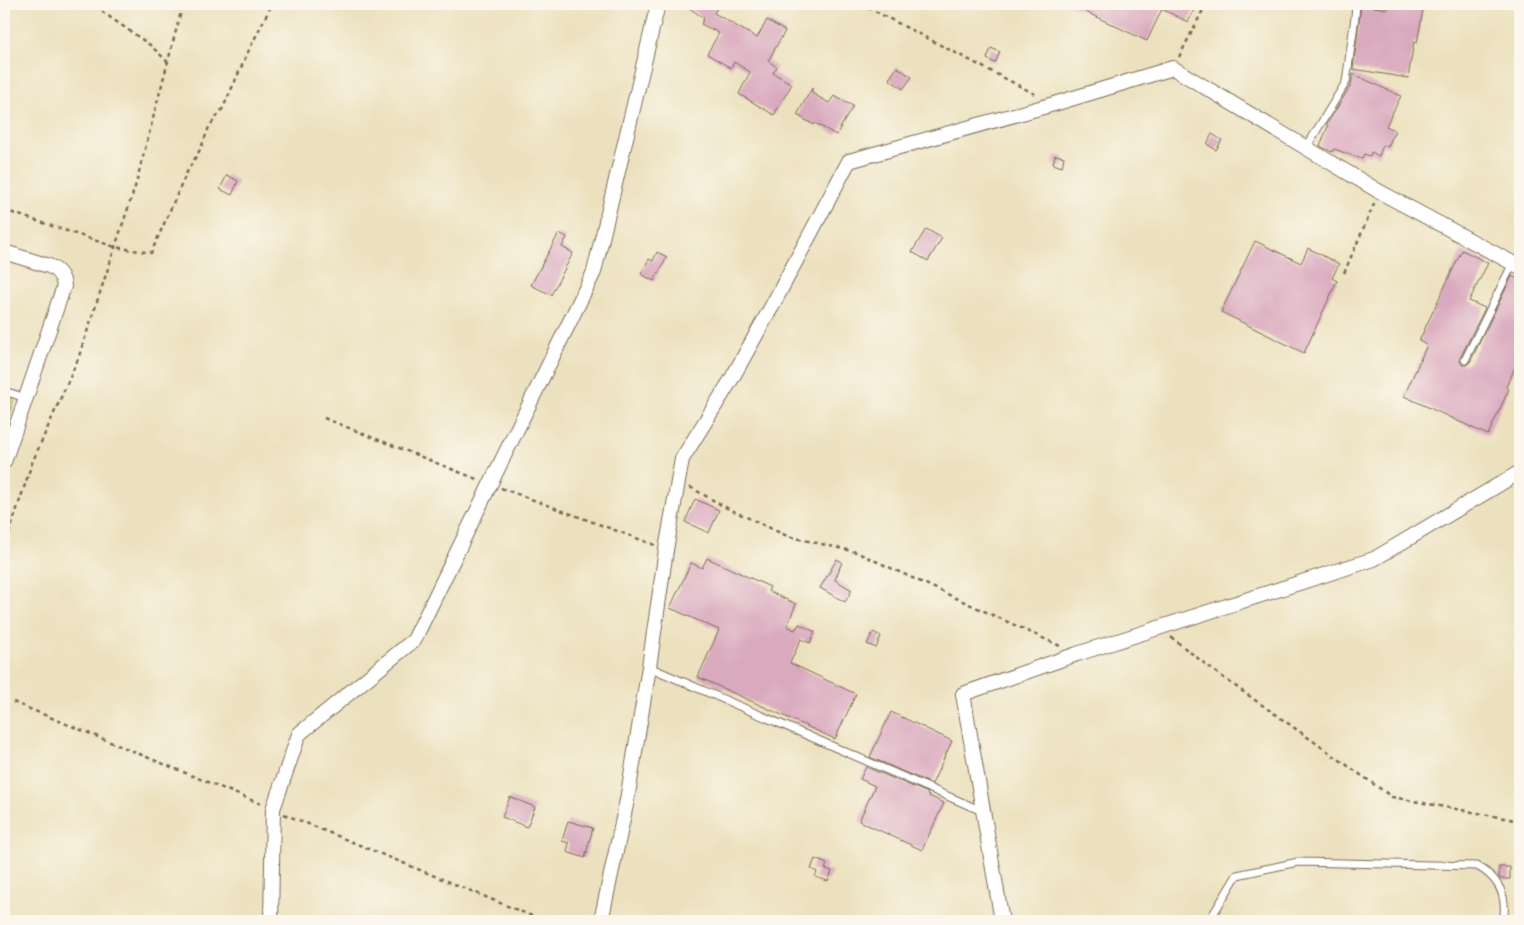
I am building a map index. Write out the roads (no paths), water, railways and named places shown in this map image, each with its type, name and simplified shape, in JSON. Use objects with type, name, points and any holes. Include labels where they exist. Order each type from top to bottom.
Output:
[{"type":"street","points":[[271,921],[273,810],[299,734],[414,640],[594,272],[658,4]]},
{"type":"street","points":[[601,921],[627,800],[682,459],[772,306],[849,161],[1054,104],[1173,68],[1380,192],[1517,265]]},
{"type":"street","points":[[4,252],[56,269],[63,280],[64,286],[4,462]]},
{"type":"street","points":[[1002,921],[962,694],[1077,654],[1374,559],[1520,472]]},
{"type":"lane","points":[[1306,148],[1346,82],[1356,4]]},
{"type":"lane","points":[[1465,360],[1517,265]]},
{"type":"lane","points":[[4,391],[26,398]]},
{"type":"lane","points":[[649,667],[982,811]]},
{"type":"lane","points":[[1209,921],[1237,875],[1298,862],[1478,866],[1488,872],[1502,892],[1505,908],[1503,921]]}]
